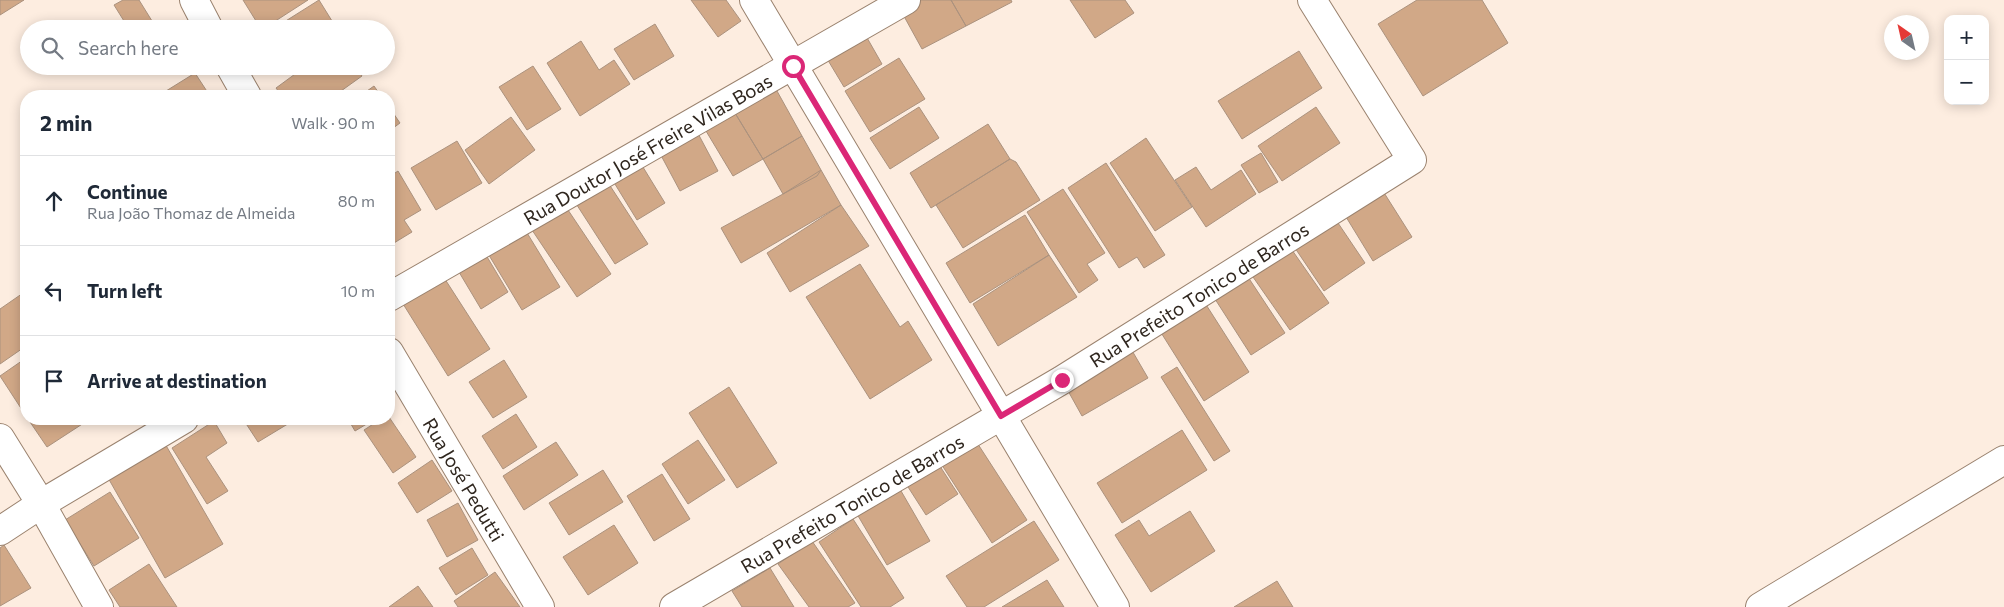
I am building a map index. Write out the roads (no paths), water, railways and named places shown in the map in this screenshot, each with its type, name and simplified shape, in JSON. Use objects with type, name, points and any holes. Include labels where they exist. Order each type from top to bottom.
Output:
[{"type":"street","points":[[194,0],[204,20]]},
{"type":"street","points":[[754,0],[1115,607]]},
{"type":"street","name":"Rua Doutor José Freire Vilas Boas","points":[[395,294],[906,0]]},
{"type":"street","name":"Rua Prefeito Tonico de Barros","points":[[674,607],[1062,380],[1412,160],[1312,0]]},
{"type":"street","points":[[235,75],[243,90]]},
{"type":"street","name":"Rua José Pedutti","points":[[395,362],[540,607]]},
{"type":"street","points":[[0,531],[41,504],[174,425]]},
{"type":"street","points":[[0,438],[41,504],[99,607]]},
{"type":"street","points":[[1760,607],[2004,460]]}]
